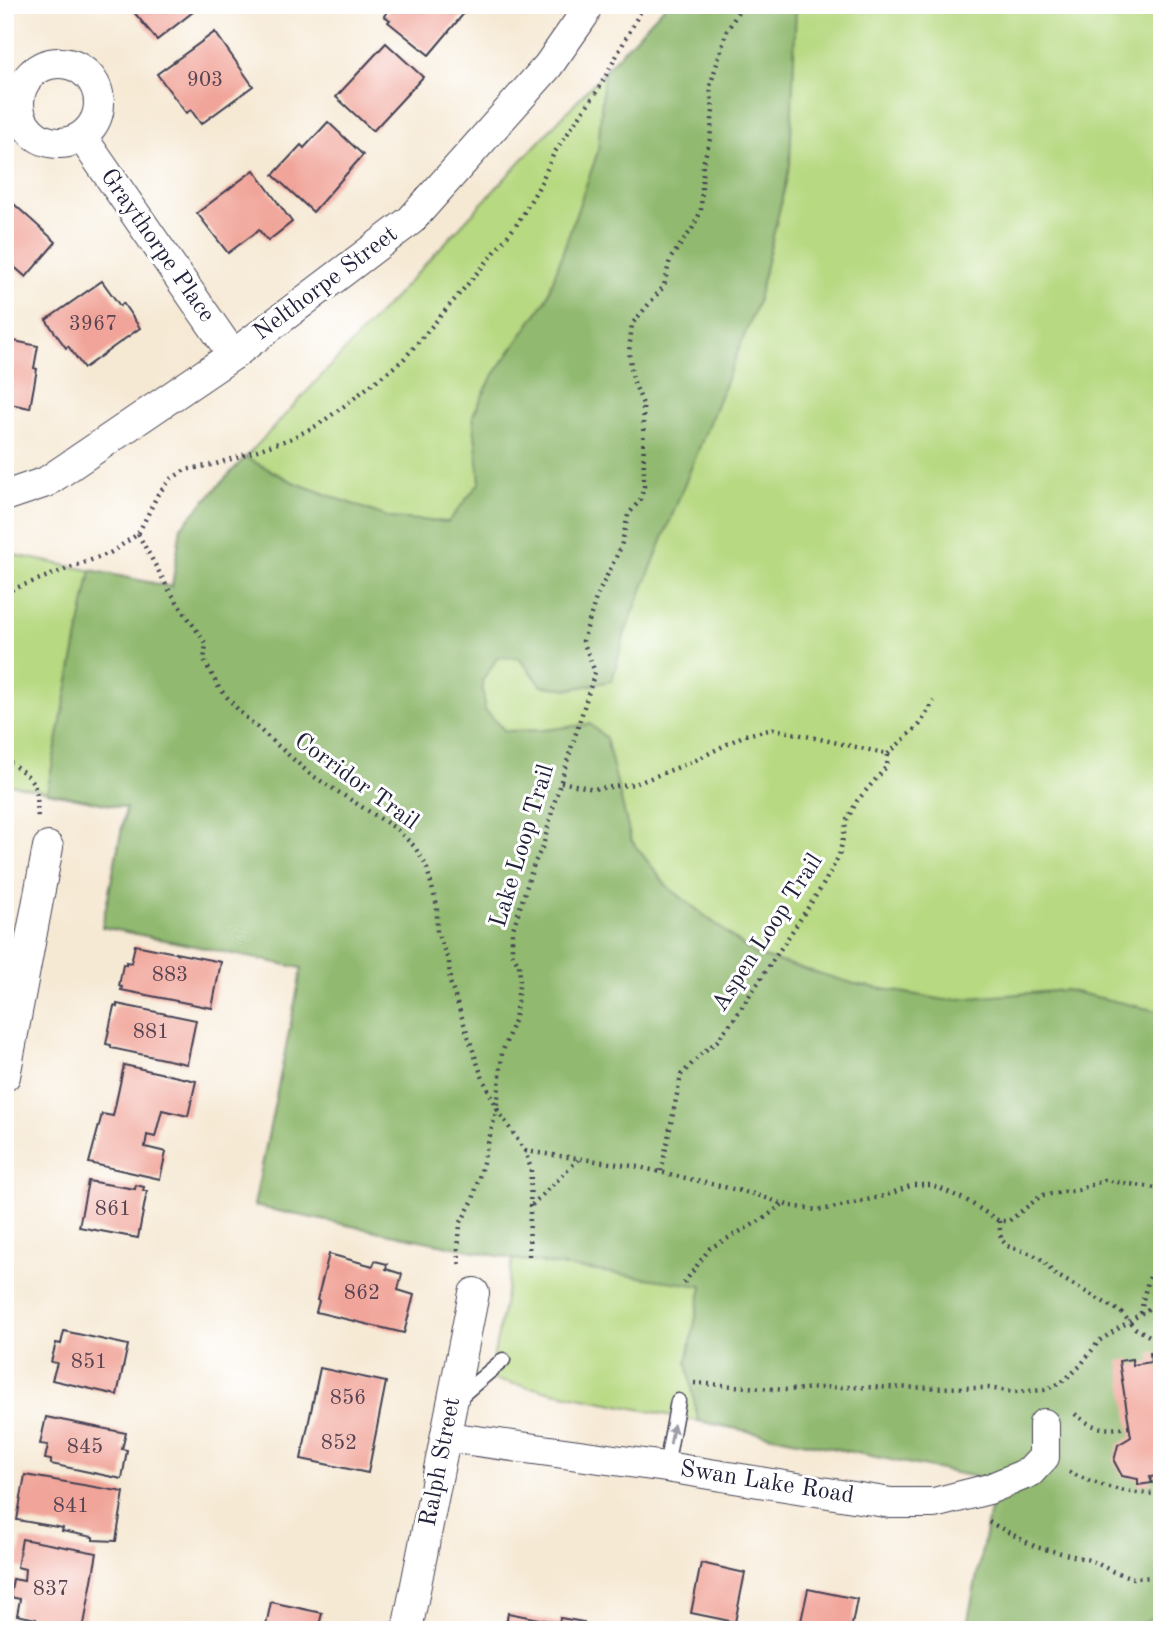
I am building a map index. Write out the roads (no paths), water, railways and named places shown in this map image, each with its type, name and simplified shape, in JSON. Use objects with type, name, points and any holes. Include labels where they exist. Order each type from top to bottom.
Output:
[{"type":"street","name":"Nelthorpe Street","points":[[5,496],[46,482],[233,355],[411,220],[548,66],[583,16],[587,5]]},
{"type":"street","name":"Graythorpe Place","points":[[82,136],[233,355]]},
{"type":"street","points":[[5,1076],[48,848]]},
{"type":"street","name":"Ralph Street","points":[[407,1630],[474,1293]]},
{"type":"street","name":"Swan Lake Road","points":[[447,1437],[666,1467],[891,1503],[934,1503],[989,1489],[1030,1472],[1044,1457],[1057,1417]]},
{"type":"lane","points":[[453,1401],[503,1360]]},
{"type":"lane","points":[[666,1467],[678,1401]]}]
